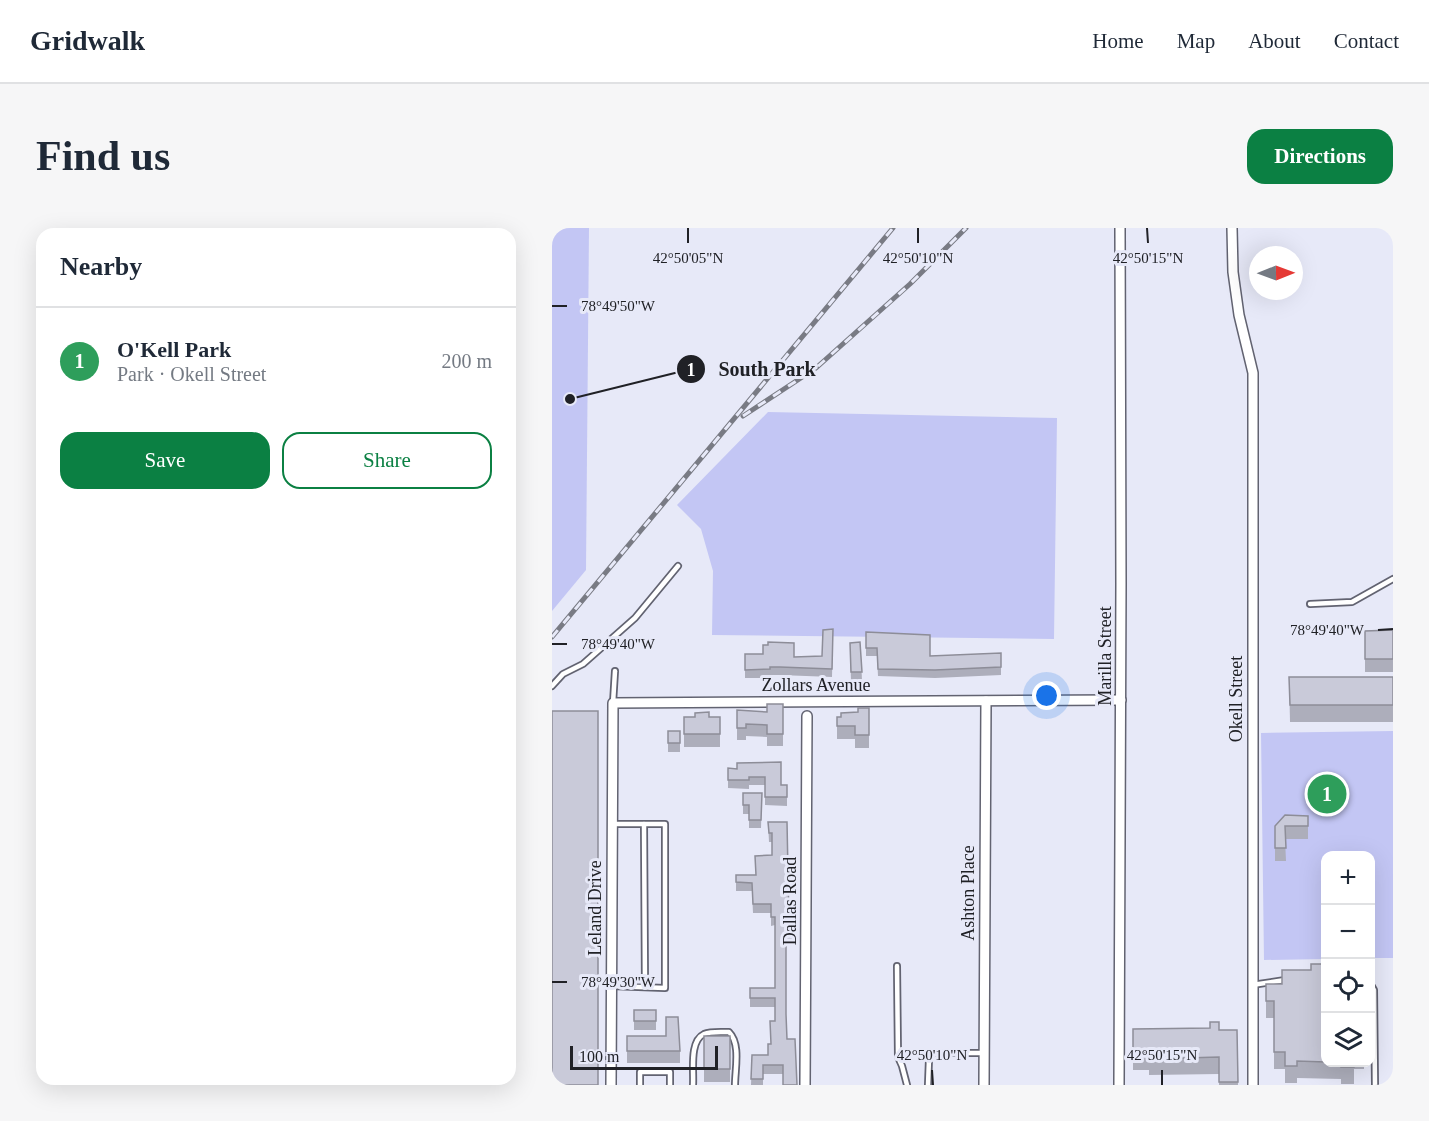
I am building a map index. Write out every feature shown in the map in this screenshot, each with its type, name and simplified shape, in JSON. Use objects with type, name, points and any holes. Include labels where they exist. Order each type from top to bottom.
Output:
[{"type":"street","name":"Marilla Street","points":[[1119,1085],[1120,228]]},
{"type":"street","name":"Okell Street","points":[[1232,228],[1233,272],[1239,315],[1253,373],[1253,1085]]},
{"type":"street","name":"Ashton Place","points":[[984,1085],[986,700]]},
{"type":"street","name":"Zollars Avenue","points":[[613,703],[1121,700]]},
{"type":"street","name":"Leland Drive","points":[[611,1085],[613,703]]},
{"type":"street","name":"Dallas Road","points":[[805,1085],[807,716]]},
{"type":"lane","points":[[552,686],[563,674],[583,664],[635,618],[678,566]]},
{"type":"lane","points":[[1310,604],[1352,602],[1393,579]]},
{"type":"lane","points":[[613,703],[615,671]]},
{"type":"lane","points":[[611,987],[665,988],[665,824],[612,824]]},
{"type":"lane","points":[[644,824],[645,987]]},
{"type":"lane","points":[[897,966],[898,1057],[906,1085]]},
{"type":"lane","points":[[1252,985],[1293,978]]},
{"type":"lane","points":[[1374,1013],[1375,1085]]},
{"type":"lane","points":[[693,1085],[696,1041],[702,1034],[729,1032],[734,1037],[736,1045],[735,1085]]},
{"type":"lane","points":[[928,1085],[929,1059],[936,1053],[984,1053]]},
{"type":"lane","points":[[640,1085],[640,1072],[670,1072],[670,1085]]},
{"type":"shaded area","points":[[552,228],[589,228],[586,570],[552,611]]},
{"type":"shaded area","points":[[768,412],[1057,418],[1054,639],[712,635],[713,571],[701,529],[677,505]]},
{"type":"shaded area","points":[[1393,731],[1393,958],[1375,958],[1375,851],[1321,851],[1321,959],[1264,960],[1261,733]]},
{"type":"building","points":[[833,629],[832,669],[770,667],[770,669],[745,670],[745,654],[763,654],[763,645],[768,645],[768,642],[794,643],[794,657],[822,656],[823,630]]},
{"type":"building","points":[[1393,630],[1393,659],[1365,659],[1365,631]]},
{"type":"building","points":[[866,632],[930,635],[930,656],[1001,653],[1001,667],[935,670],[878,669],[877,648],[866,648]]},
{"type":"building","points":[[860,642],[862,672],[851,672],[850,643]]},
{"type":"building","points":[[1289,677],[1393,677],[1393,705],[1290,705]]},
{"type":"building","points":[[767,704],[783,704],[783,734],[767,734],[767,725],[746,724],[746,728],[737,728],[737,710],[767,712]]},
{"type":"building","points":[[858,708],[869,708],[869,735],[855,735],[855,726],[837,726],[837,717],[841,717],[841,713],[858,712]]},
{"type":"building","points":[[552,711],[598,711],[598,1085],[552,1085]]},
{"type":"building","points":[[709,712],[709,717],[720,717],[720,734],[684,734],[684,717],[695,717],[695,713]]},
{"type":"building","points":[[668,731],[680,731],[680,743],[668,743]]},
{"type":"building","points":[[781,762],[781,785],[787,785],[787,797],[765,797],[765,777],[728,780],[728,768],[737,769],[737,763]]},
{"type":"building","points":[[743,793],[762,793],[761,820],[749,820],[749,805],[743,805]]},
{"type":"building","points":[[1285,815],[1308,816],[1308,826],[1285,826],[1286,848],[1275,848],[1275,826]]},
{"type":"building","points":[[768,822],[787,822],[789,922],[792,922],[792,930],[787,930],[786,935],[786,1014],[787,1039],[795,1039],[797,1085],[783,1085],[783,1065],[763,1065],[763,1079],[751,1079],[752,1055],[768,1055],[768,1044],[771,1044],[770,1021],[775,1021],[775,998],[750,998],[750,988],[775,988],[775,917],[771,917],[771,904],[753,904],[752,883],[736,882],[736,875],[756,875],[755,856],[772,855],[772,833],[769,833]]},
{"type":"building","points":[[1311,964],[1321,964],[1321,1062],[1297,1061],[1297,1066],[1285,1066],[1285,1052],[1274,1052],[1274,1001],[1266,1001],[1266,984],[1282,984],[1282,970],[1311,970]]},
{"type":"building","points":[[634,1010],[656,1010],[656,1021],[634,1021]]},
{"type":"building","points":[[666,1017],[678,1017],[680,1051],[627,1051],[627,1036],[666,1036]]},
{"type":"building","points":[[1210,1022],[1219,1022],[1219,1030],[1237,1030],[1238,1082],[1219,1082],[1219,1057],[1149,1059],[1149,1053],[1133,1053],[1133,1029],[1210,1028]]},
{"type":"building","points":[[704,1036],[730,1036],[730,1069],[704,1069]]},
{"type":"railway","points":[[552,637],[893,228]]},
{"type":"railway","points":[[743,416],[816,368],[910,284],[966,228]]},
{"type":"place","name":"South Park","points":[[570,399]]},
{"type":"place","name":"O'Kell Park","points":[[1327,794]]}]
